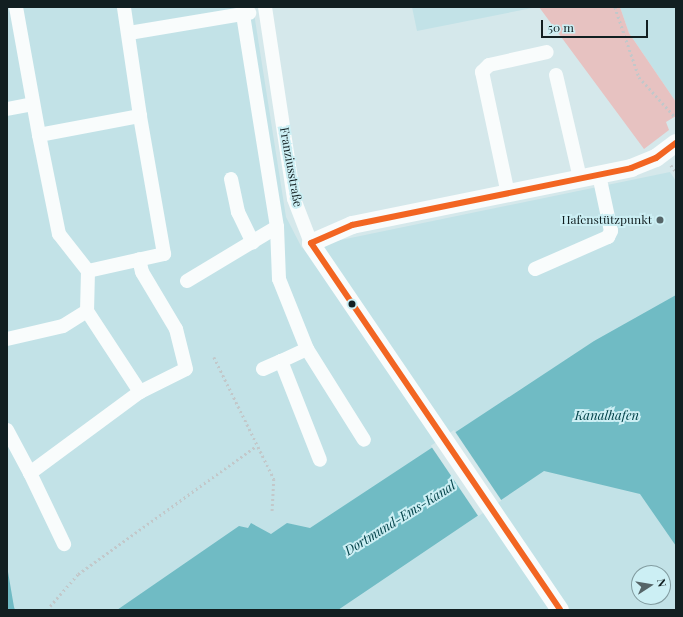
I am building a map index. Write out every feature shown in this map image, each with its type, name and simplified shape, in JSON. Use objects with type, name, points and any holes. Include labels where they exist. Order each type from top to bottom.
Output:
[{"type":"main road","points":[[311,243],[340,228],[599,175],[644,164],[676,143]]},
{"type":"main road","name":"Franziusstraße","points":[[311,243],[560,610]]},
{"type":"street","points":[[16,7],[33,104],[59,234],[88,271],[87,312],[140,392]]},
{"type":"street","points":[[88,271],[164,254],[140,116],[124,7]]},
{"type":"street","points":[[129,33],[245,11],[265,9]]},
{"type":"street","name":"Franziusstraße","points":[[265,9],[294,199],[311,243]]},
{"type":"street","points":[[245,11],[277,227],[279,279],[307,349],[364,440]]},
{"type":"street","points":[[508,194],[482,72],[488,65],[546,52]]},
{"type":"street","points":[[556,75],[580,178]]},
{"type":"street","points":[[7,108],[33,104]]},
{"type":"street","points":[[39,135],[140,116]]},
{"type":"street","points":[[535,269],[608,237],[611,231],[599,175]]},
{"type":"street","points":[[231,179],[238,212],[253,244]]},
{"type":"street","points":[[186,281],[253,244],[277,227]]},
{"type":"street","points":[[30,473],[140,392],[186,369],[176,329],[142,272],[139,260]]},
{"type":"street","points":[[7,339],[62,326],[87,312]]},
{"type":"street","points":[[263,370],[307,349]]},
{"type":"street","points":[[281,361],[320,460]]},
{"type":"street","points":[[7,430],[30,473],[64,544]]},
{"type":"path","points":[[615,7],[639,77],[676,118]]},
{"type":"path","points":[[214,357],[256,446],[274,479],[272,512]]},
{"type":"path","points":[[50,606],[78,574],[256,446]]},
{"type":"shaded area","points":[[7,7],[253,7],[286,217],[302,248],[670,172],[676,181],[676,610],[7,610]]},
{"type":"shaded area","points":[[412,7],[537,7],[417,31]]},
{"type":"shaded area","points":[[539,7],[620,7],[629,33],[676,102],[676,116],[666,122],[669,130],[644,149]]},
{"type":"shaded area","points":[[620,7],[676,7],[676,102],[629,33]]},
{"type":"water","name":"Kanalhafen","points":[[676,295],[676,546],[640,494],[544,471],[338,610],[117,610],[239,526],[248,528],[251,523],[271,534],[287,523],[310,528],[594,341]]},
{"type":"water","points":[[7,566],[14,607],[15,610],[7,610]]},
{"type":"pier","points":[[454,430],[502,500],[478,516],[431,446]]},
{"type":"transit line","points":[[311,243],[352,225],[631,168],[656,158],[676,143]]},
{"type":"transit line","points":[[311,243],[560,610]]},
{"type":"place","name":"Hafenstützpunkt","points":[[660,220]]},
{"type":"water label","name":"Dortmund-Ems-Kanal","points":[[400,518]]}]
